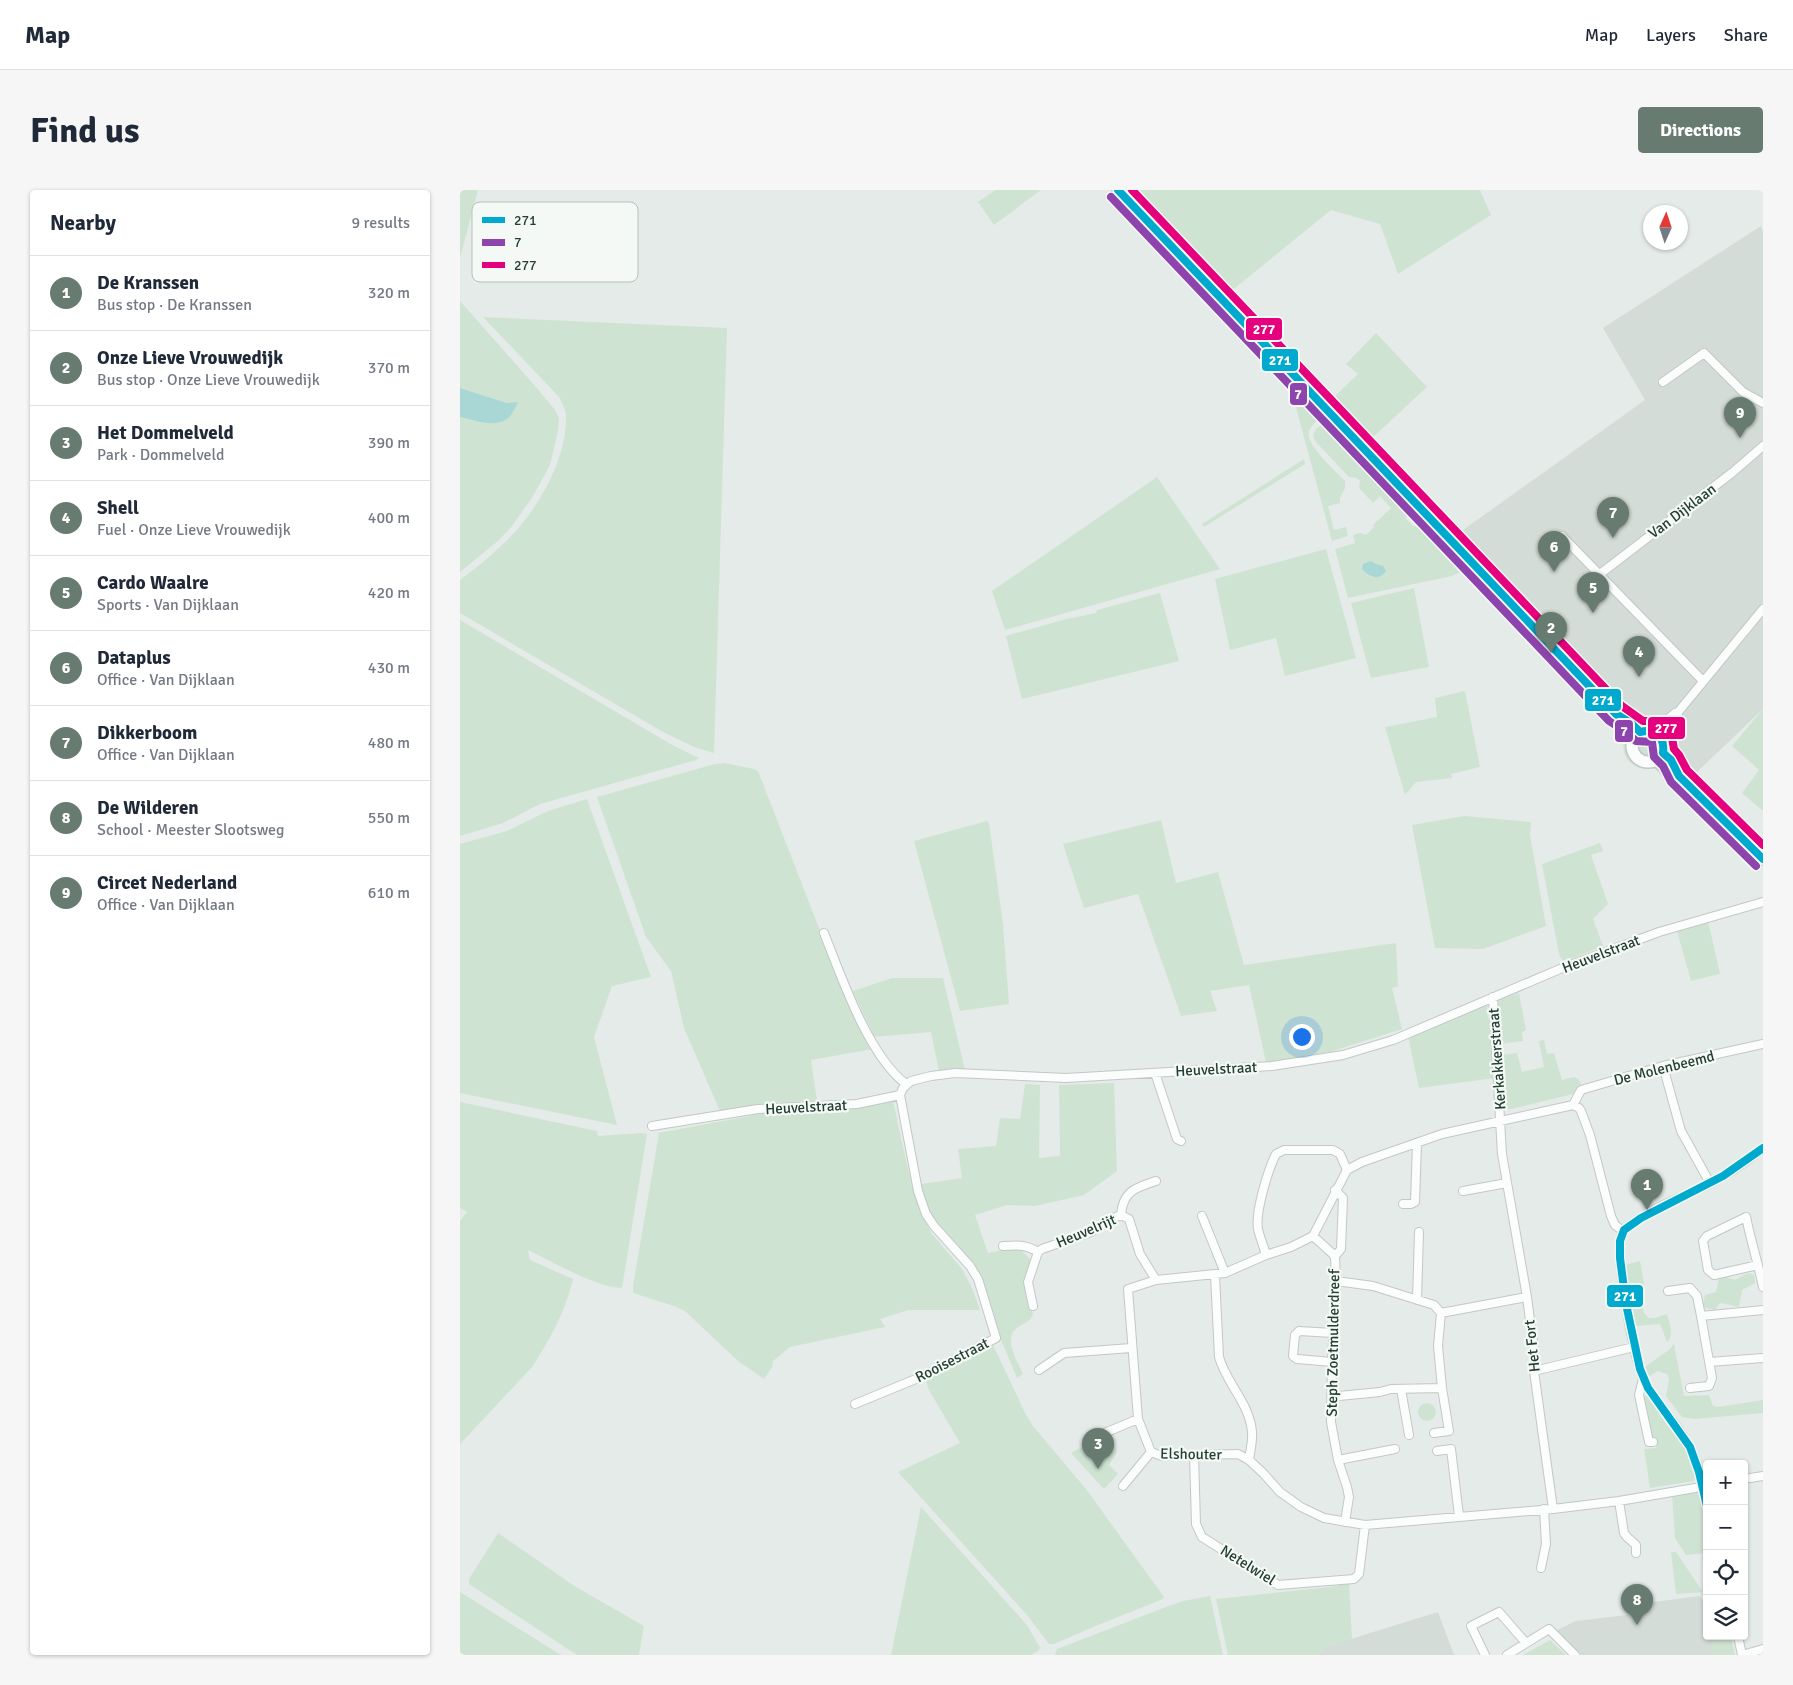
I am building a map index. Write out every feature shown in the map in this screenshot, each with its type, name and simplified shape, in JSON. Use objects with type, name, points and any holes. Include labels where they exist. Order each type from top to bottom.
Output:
[{"type":"main road","points":[[1121,191],[1616,714],[1632,724],[1637,736]]},
{"type":"main road","points":[[1659,756],[1664,747],[1658,734],[1644,730],[1637,736],[1633,750],[1640,759],[1644,761],[1659,756],[1671,760],[1679,776],[1763,858]]},
{"type":"street","points":[[1663,382],[1704,353],[1743,392],[1763,403]]},
{"type":"street","name":"Van Dijklaan","points":[[1600,574],[1733,472],[1763,446]]},
{"type":"street","points":[[1562,536],[1703,681]]},
{"type":"street","points":[[1658,734],[1763,609]]},
{"type":"street","name":"Heuvelstraat","points":[[906,1084],[931,1076],[955,1072],[1066,1078],[1272,1066],[1343,1055],[1394,1040],[1560,969],[1658,932],[1763,902]]},
{"type":"street","points":[[824,933],[848,993],[870,1039],[889,1069],[906,1084],[900,1095]]},
{"type":"street","name":"Kerkakkerstraat","points":[[1493,997],[1501,1120]]},
{"type":"street","name":"De Molenbeemd","points":[[1573,1105],[1581,1090],[1663,1066],[1763,1044]]},
{"type":"street","points":[[1663,1066],[1681,1131],[1710,1183]]},
{"type":"street","points":[[1155,1073],[1177,1139],[1182,1141]]},
{"type":"street","name":"Heuvelstraat","points":[[652,1126],[758,1109],[857,1104],[900,1095]]},
{"type":"street","name":"Rooisestraat","points":[[855,1404],[923,1376],[996,1338],[978,1279],[970,1266],[934,1226],[926,1214],[918,1191],[900,1095]]},
{"type":"street","points":[[1156,1280],[1225,1273],[1266,1255],[1291,1247],[1313,1236],[1346,1170],[1362,1162],[1442,1134],[1573,1105],[1581,1111],[1590,1134],[1611,1216],[1615,1225],[1623,1231]]},
{"type":"street","name":"Het Fort","points":[[1501,1120],[1502,1154],[1527,1297],[1535,1358],[1534,1371],[1553,1509]]},
{"type":"street","points":[[1403,1204],[1415,1202],[1416,1144]]},
{"type":"street","points":[[1703,1482],[1699,1467],[1685,1439],[1654,1398],[1643,1379],[1634,1347],[1619,1256],[1620,1238],[1623,1231],[1645,1214],[1742,1166],[1763,1148]]},
{"type":"street","points":[[1266,1255],[1258,1229],[1258,1215],[1271,1164],[1276,1154],[1284,1150],[1333,1150],[1340,1154],[1346,1170]]},
{"type":"street","points":[[1121,1215],[1122,1204],[1127,1194],[1156,1180]]},
{"type":"street","points":[[1463,1191],[1507,1183]]},
{"type":"street","name":"Steph Zoetmulderdreef","points":[[1334,1256],[1341,1249],[1343,1214],[1343,1198],[1335,1190]]},
{"type":"street","name":"Heuvelrijt","points":[[1032,1306],[1028,1282],[1038,1252],[1091,1232],[1121,1215],[1129,1219],[1140,1254],[1156,1280]]},
{"type":"street","points":[[1202,1216],[1225,1273]]},
{"type":"street","points":[[1758,1265],[1714,1275],[1708,1270],[1703,1240],[1707,1236],[1746,1217],[1755,1259],[1758,1265],[1763,1287]]},
{"type":"street","points":[[1417,1300],[1419,1232]]},
{"type":"street","name":"Steph Zoetmulderdreef","points":[[1313,1236],[1334,1256],[1336,1280],[1331,1422],[1338,1460],[1349,1497],[1345,1522]]},
{"type":"street","name":"Heuvelrijt","points":[[1003,1246],[1020,1244],[1038,1252]]},
{"type":"street","points":[[1215,1275],[1219,1357],[1221,1366],[1238,1395],[1250,1421],[1253,1434],[1249,1460],[1280,1492],[1301,1507],[1324,1518],[1365,1525],[1553,1509],[1619,1501],[1703,1486]]},
{"type":"street","name":"Elshouter","points":[[1156,1280],[1128,1288],[1131,1348],[1138,1419],[1151,1452],[1162,1456],[1238,1454],[1249,1460]]},
{"type":"street","points":[[1336,1280],[1374,1286],[1434,1305],[1441,1313],[1438,1346],[1449,1431],[1434,1433]]},
{"type":"street","points":[[1668,1291],[1690,1288],[1697,1296],[1712,1378],[1709,1386],[1690,1388]]},
{"type":"street","points":[[1441,1313],[1527,1297]]},
{"type":"street","points":[[1701,1316],[1763,1310]]},
{"type":"street","points":[[1332,1362],[1297,1359],[1293,1356],[1295,1335],[1299,1331],[1333,1333]]},
{"type":"street","points":[[1534,1371],[1634,1347]]},
{"type":"street","points":[[1038,1370],[1064,1353],[1131,1348]]},
{"type":"street","points":[[1709,1362],[1763,1358]]},
{"type":"street","points":[[1643,1379],[1638,1395],[1649,1442],[1653,1442]]},
{"type":"street","points":[[1340,1396],[1391,1389],[1442,1388]]},
{"type":"street","points":[[1400,1390],[1409,1435]]},
{"type":"street","points":[[1095,1437],[1138,1419]]},
{"type":"street","points":[[1338,1460],[1395,1449]]},
{"type":"street","points":[[1437,1451],[1451,1449],[1459,1516]]},
{"type":"street","points":[[1124,1486],[1151,1452]]},
{"type":"street","name":"Netelwiel","points":[[1194,1455],[1196,1524],[1202,1537],[1278,1585],[1354,1579],[1359,1574],[1365,1525]]},
{"type":"street","points":[[1748,1478],[1763,1476]]},
{"type":"street","points":[[1619,1501],[1624,1533],[1636,1544],[1636,1553]]},
{"type":"street","points":[[1541,1568],[1546,1544],[1544,1509]]},
{"type":"street","points":[[1485,1655],[1471,1626],[1499,1612],[1526,1643]]},
{"type":"street","points":[[1507,1655],[1548,1629],[1575,1655]]},
{"type":"street","points":[[1739,1640],[1742,1655],[1763,1649]]},
{"type":"shaded area","points":[[1761,226],[1763,232],[1763,709],[1676,792],[1449,540],[1645,400],[1603,328]]},
{"type":"shaded area","points":[[1700,1596],[1703,1601],[1703,1640],[1712,1640],[1712,1655],[1581,1655],[1557,1630],[1576,1621],[1627,1615],[1638,1604]]},
{"type":"shaded area","points":[[1438,1612],[1454,1655],[1318,1655],[1325,1647]]},
{"type":"green space","points":[[460,190],[478,190],[475,202],[472,202],[472,213],[460,258]]},
{"type":"green space","points":[[995,190],[1041,190],[994,225],[978,202]]},
{"type":"green space","points":[[1141,190],[1480,190],[1491,215],[1398,274],[1380,224],[1331,210],[1230,292],[1139,194]]},
{"type":"green space","points":[[460,301],[536,387],[555,410],[559,418],[550,465],[532,498],[512,526],[498,541],[460,572],[460,417],[493,423],[517,403],[507,403],[460,388]]},
{"type":"green space","points":[[483,317],[727,328],[714,753],[694,747],[663,732],[460,613],[460,580],[500,547],[532,510],[542,495],[557,464],[565,432],[566,414],[560,398]]},
{"type":"green space","points":[[1376,333],[1427,387],[1370,440],[1332,399],[1358,374],[1346,364]]},
{"type":"green space","points":[[1295,392],[1319,419],[1309,431],[1312,443],[1322,458],[1345,481],[1345,488],[1340,498],[1340,503],[1328,506],[1334,530],[1346,527],[1348,536],[1332,541],[1294,400]]},
{"type":"green space","points":[[1324,423],[1409,515],[1405,518],[1413,526],[1416,526],[1460,572],[1452,576],[1348,598],[1335,549],[1355,543],[1353,535],[1360,533],[1366,535],[1374,527],[1373,525],[1391,508],[1380,496],[1373,503],[1359,488],[1360,481],[1357,478],[1349,477],[1315,441],[1313,435],[1316,429]]},
{"type":"green space","points":[[1304,459],[1305,464],[1204,527],[1202,524]]},
{"type":"green space","points":[[1157,477],[1220,569],[1005,630],[992,591]]},
{"type":"green space","points":[[1326,549],[1356,658],[1285,676],[1276,638],[1230,650],[1215,579]]},
{"type":"green space","points":[[1414,588],[1429,667],[1371,678],[1351,603]]},
{"type":"green space","points":[[1160,593],[1179,661],[1022,699],[1006,636],[1066,619],[1096,613],[1097,610]]},
{"type":"green space","points":[[460,620],[674,746],[699,758],[540,804],[503,823],[460,836]]},
{"type":"green space","points":[[1465,691],[1480,767],[1451,774],[1452,778],[1416,782],[1405,795],[1385,727],[1437,717],[1435,698]]},
{"type":"green space","points":[[1763,709],[1763,811],[1742,793],[1759,770],[1732,746]]},
{"type":"green space","points":[[1625,734],[1632,757],[1638,762],[1654,765],[1658,768],[1641,768],[1630,762],[1624,750]]},
{"type":"green space","points":[[1649,736],[1655,739],[1658,745],[1655,751],[1649,754],[1643,751],[1640,745],[1643,739]]},
{"type":"green space","points":[[724,763],[758,771],[831,959],[873,1049],[811,1060],[817,1101],[775,1103],[720,1111],[684,1028],[671,971],[646,937],[597,797]]},
{"type":"green space","points":[[587,799],[651,977],[612,986],[594,1037],[617,1125],[460,1093],[460,844],[507,831],[548,811]]},
{"type":"green space","points":[[1464,816],[1531,822],[1530,835],[1546,926],[1483,949],[1435,948],[1412,825]]},
{"type":"green space","points":[[1161,820],[1176,883],[1218,872],[1244,965],[1396,943],[1398,986],[1392,988],[1402,1029],[1317,1056],[1266,1062],[1249,985],[1210,991],[1217,1011],[1181,1016],[1138,894],[1084,908],[1063,844]]},
{"type":"green space","points":[[987,821],[989,823],[1003,924],[1009,1004],[960,1011],[914,841]]},
{"type":"green space","points":[[1600,843],[1603,851],[1591,855],[1608,904],[1593,919],[1603,946],[1563,962],[1559,954],[1542,864]]},
{"type":"green space","points":[[1708,921],[1720,974],[1691,981],[1677,931]]},
{"type":"green space","points":[[892,978],[943,978],[965,1070],[939,1071],[931,1032],[874,1037],[853,991]]},
{"type":"green space","points":[[1519,993],[1526,1030],[1522,1032],[1523,1041],[1501,1044],[1498,1005],[1500,999]]},
{"type":"green space","points":[[1487,1003],[1495,1078],[1419,1088],[1408,1036]]},
{"type":"green space","points":[[1544,1040],[1547,1054],[1554,1053],[1562,1080],[1574,1077],[1581,1084],[1573,1094],[1507,1110],[1504,1107],[1502,1055],[1517,1053],[1522,1072],[1544,1067],[1539,1041]]},
{"type":"green space","points":[[1114,1083],[1117,1171],[1084,1195],[1035,1206],[1007,1205],[975,1215],[988,1253],[1019,1248],[1030,1259],[1025,1282],[1033,1315],[1029,1321],[1013,1332],[1011,1337],[1012,1349],[1023,1374],[1017,1378],[997,1330],[985,1287],[978,1274],[938,1227],[928,1210],[921,1184],[962,1178],[958,1149],[996,1146],[1000,1118],[1020,1119],[1025,1084],[1040,1085],[1039,1158],[1060,1156],[1059,1085]]},
{"type":"green space","points":[[893,1101],[909,1174],[920,1212],[932,1234],[962,1269],[972,1288],[980,1310],[908,1310],[880,1319],[885,1327],[790,1347],[773,1361],[772,1367],[764,1379],[738,1361],[685,1311],[633,1293],[659,1133],[770,1112],[853,1108]]},
{"type":"green space","points":[[460,1102],[597,1131],[598,1136],[647,1134],[622,1288],[600,1284],[587,1279],[528,1250],[530,1260],[573,1279],[566,1303],[551,1336],[532,1367],[460,1444],[460,1221],[467,1212],[460,1208]]},
{"type":"green space","points":[[1640,1261],[1645,1289],[1640,1294],[1644,1313],[1649,1318],[1667,1314],[1671,1336],[1667,1342],[1660,1324],[1635,1326],[1625,1265]]},
{"type":"green space","points":[[1748,1273],[1754,1275],[1755,1283],[1742,1290],[1739,1307],[1722,1303],[1715,1310],[1705,1308],[1703,1304],[1705,1295],[1716,1292],[1719,1278],[1723,1276],[1735,1280]]},
{"type":"green space","points":[[991,1344],[1033,1426],[1086,1489],[1164,1597],[1163,1599],[1054,1644],[1049,1644],[1027,1615],[898,1472],[960,1443],[929,1390],[925,1379]]},
{"type":"green space","points":[[1674,1344],[1684,1396],[1709,1395],[1713,1406],[1718,1407],[1763,1400],[1763,1413],[1694,1419],[1682,1417],[1666,1396],[1669,1380],[1667,1374],[1658,1371],[1648,1377],[1645,1367]]},
{"type":"green space","points":[[1647,1395],[1686,1449],[1695,1473],[1694,1481],[1650,1488],[1644,1449],[1656,1448],[1657,1442],[1650,1436],[1643,1401],[1643,1397]]},
{"type":"green space","points":[[1423,1403],[1431,1403],[1436,1408],[1434,1419],[1423,1421],[1418,1416],[1418,1408]]},
{"type":"green space","points":[[1112,1441],[1117,1452],[1109,1465],[1118,1474],[1104,1489],[1071,1453],[1086,1445],[1088,1447],[1095,1444],[1097,1448]]},
{"type":"green space","points":[[1698,1491],[1703,1512],[1703,1553],[1686,1555],[1675,1538],[1672,1495]]},
{"type":"green space","points":[[921,1507],[1027,1625],[1040,1648],[1038,1651],[1031,1655],[891,1655]]},
{"type":"green space","points":[[498,1533],[576,1587],[644,1626],[639,1655],[577,1655],[469,1584],[469,1579]]},
{"type":"green space","points":[[1671,1552],[1676,1552],[1703,1592],[1676,1594]]},
{"type":"green space","points":[[1349,1583],[1352,1639],[1325,1647],[1318,1655],[1228,1655],[1216,1599],[1337,1586]]},
{"type":"green space","points":[[460,1592],[561,1655],[460,1655]]},
{"type":"green space","points":[[1210,1596],[1223,1655],[1055,1655],[1057,1649],[1166,1607],[1183,1601]]},
{"type":"green space","points":[[1550,1640],[1566,1655],[1523,1655]]},
{"type":"green space","points":[[1712,1640],[1732,1640],[1735,1655],[1712,1655]]},
{"type":"water","points":[[460,388],[507,403],[518,402],[510,416],[502,422],[490,423],[460,417]]},
{"type":"water","points":[[1371,561],[1383,566],[1386,571],[1384,574],[1374,577],[1362,569],[1363,564]]},
{"type":"transit line","name":"271","points":[[1118,190],[1616,714],[1632,724],[1640,732],[1651,731],[1661,738],[1663,753],[1671,760],[1679,776],[1763,859]]},
{"type":"transit line","name":"277","points":[[1132,190],[1622,706],[1643,721],[1653,721],[1666,727],[1672,738],[1674,749],[1687,770],[1763,845]]},
{"type":"transit line","name":"7","points":[[1111,197],[1609,721],[1636,741],[1652,742],[1654,757],[1663,766],[1671,782],[1756,866]]},
{"type":"transit line","name":"271","points":[[1707,1505],[1699,1472],[1690,1447],[1648,1388],[1640,1369],[1626,1304],[1620,1258],[1620,1241],[1624,1230],[1641,1218],[1723,1176],[1763,1148]]},
{"type":"place","name":"Circet Nederland","points":[[1740,438]]},
{"type":"place","name":"Dikkerboom","points":[[1613,538]]},
{"type":"place","name":"Dataplus","points":[[1554,572]]},
{"type":"place","name":"Cardo Waalre","points":[[1593,613]]},
{"type":"place","name":"Onze Lieve Vrouwedijk","points":[[1551,653]]},
{"type":"place","name":"Shell","points":[[1639,677]]},
{"type":"place","name":"De Kranssen","points":[[1647,1210]]},
{"type":"place","name":"Het Dommelveld","points":[[1098,1469]]},
{"type":"place","name":"De Wilderen","points":[[1637,1625]]}]
